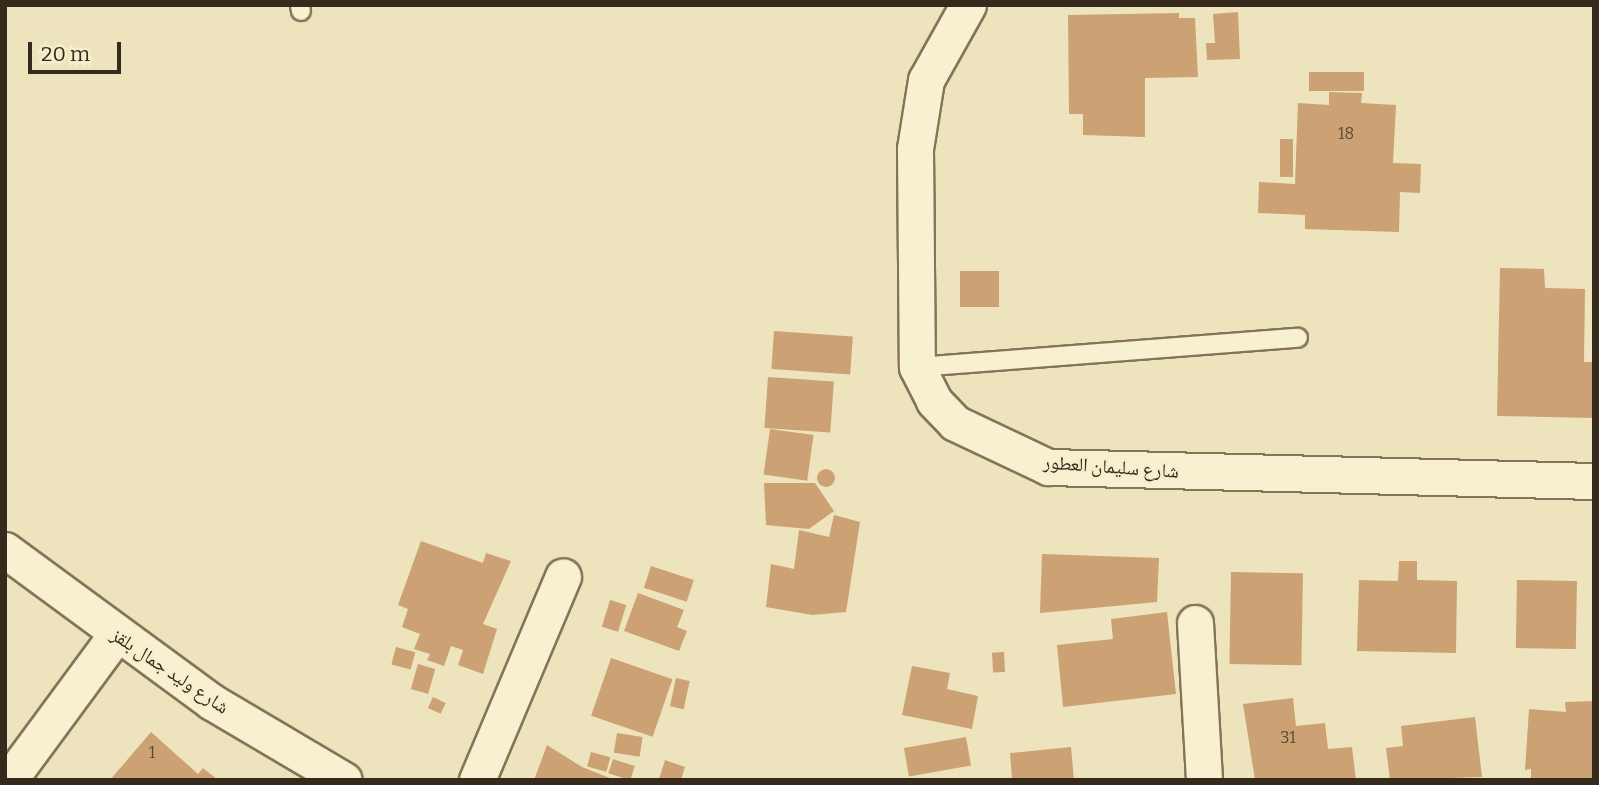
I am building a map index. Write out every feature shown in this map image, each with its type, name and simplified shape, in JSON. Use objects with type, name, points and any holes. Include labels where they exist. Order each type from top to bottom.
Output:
[{"type":"street","name":"شارع سليمان العطور","points":[[968,5],[939,49],[918,107],[917,367],[934,401],[955,423],[1048,467],[1594,481]]},
{"type":"street","name":"شارع وليد جمال بلقز","points":[[5,550],[116,635],[344,780]]},
{"type":"street","points":[[477,780],[563,576]]},
{"type":"street","points":[[1195,623],[1204,780]]},
{"type":"street","points":[[9,780],[116,635]]},
{"type":"lane","points":[[917,367],[1298,338]]},
{"type":"building","points":[[1238,12],[1240,59],[1207,60],[1206,43],[1215,43],[1213,14]]},
{"type":"building","points":[[1179,13],[1179,18],[1195,18],[1198,77],[1145,78],[1145,137],[1083,135],[1083,114],[1069,114],[1068,15]]},
{"type":"building","points":[[1309,72],[1364,72],[1364,91],[1309,91]]},
{"type":"building","points":[[1329,92],[1362,93],[1361,103],[1396,105],[1393,163],[1421,164],[1420,193],[1400,192],[1399,232],[1305,229],[1305,215],[1258,213],[1259,182],[1295,184],[1298,103],[1329,105]]},
{"type":"building","points":[[1280,139],[1293,139],[1293,177],[1280,177]]},
{"type":"building","points":[[1500,268],[1544,269],[1545,288],[1585,289],[1584,362],[1594,362],[1594,418],[1497,416]]},
{"type":"building","points":[[960,271],[999,271],[999,307],[960,307]]},
{"type":"building","points":[[774,331],[853,337],[850,374],[771,369]]},
{"type":"building","points":[[768,377],[834,382],[830,432],[764,428]]},
{"type":"building","points":[[770,429],[814,435],[807,481],[764,475]]},
{"type":"building","points":[[826,469],[832,472],[835,478],[832,484],[826,487],[820,484],[817,478],[820,472]]},
{"type":"building","points":[[764,483],[815,483],[834,511],[809,529],[766,525]]},
{"type":"building","points":[[834,515],[860,522],[846,612],[812,615],[766,607],[771,564],[794,569],[799,530],[829,537]]},
{"type":"building","points":[[421,541],[483,563],[486,553],[511,561],[483,624],[497,629],[483,674],[458,665],[463,650],[451,646],[444,666],[427,660],[430,654],[414,649],[420,634],[402,627],[408,609],[398,605]]},
{"type":"building","points":[[1042,554],[1159,558],[1157,602],[1040,613]]},
{"type":"building","points":[[1399,561],[1417,561],[1417,580],[1457,581],[1456,653],[1357,651],[1359,580],[1398,581]]},
{"type":"building","points":[[651,566],[694,580],[687,602],[644,588]]},
{"type":"building","points":[[1231,572],[1303,573],[1301,665],[1229,664]]},
{"type":"building","points":[[1517,580],[1577,581],[1576,649],[1516,648]]},
{"type":"building","points":[[638,593],[684,610],[677,627],[687,631],[679,651],[624,631]]},
{"type":"building","points":[[610,600],[626,605],[618,632],[602,627]]},
{"type":"building","points":[[1167,612],[1176,694],[1063,707],[1057,645],[1113,639],[1111,619]]},
{"type":"building","points":[[396,647],[415,652],[411,670],[391,664]]},
{"type":"building","points":[[1004,652],[1005,672],[993,673],[992,653]]},
{"type":"building","points":[[611,658],[672,679],[653,737],[591,716]]},
{"type":"building","points":[[418,664],[435,669],[428,694],[411,689]]},
{"type":"building","points":[[912,666],[950,673],[947,689],[978,696],[972,729],[902,715]]},
{"type":"building","points":[[676,678],[690,681],[684,709],[670,706]]},
{"type":"building","points":[[433,697],[446,703],[441,714],[428,708]]},
{"type":"building","points":[[1293,698],[1296,726],[1325,723],[1328,749],[1352,747],[1356,780],[1255,780],[1243,704]]},
{"type":"building","points":[[1594,701],[1594,780],[1531,780],[1531,769],[1525,770],[1529,709],[1566,712],[1565,702]]},
{"type":"building","points":[[1475,717],[1482,777],[1390,780],[1386,748],[1403,746],[1401,726]]},
{"type":"building","points":[[151,732],[198,774],[203,768],[218,780],[110,780]]},
{"type":"building","points":[[617,733],[643,737],[640,757],[614,753]]},
{"type":"building","points":[[966,737],[971,766],[909,776],[904,748]]},
{"type":"building","points":[[547,745],[582,767],[615,780],[534,780]]},
{"type":"building","points":[[1071,747],[1074,780],[1012,780],[1010,753]]},
{"type":"building","points":[[591,752],[610,757],[606,772],[587,766]]},
{"type":"building","points":[[613,759],[635,766],[630,780],[608,773]]},
{"type":"building","points":[[665,760],[685,767],[681,780],[659,779]]}]
